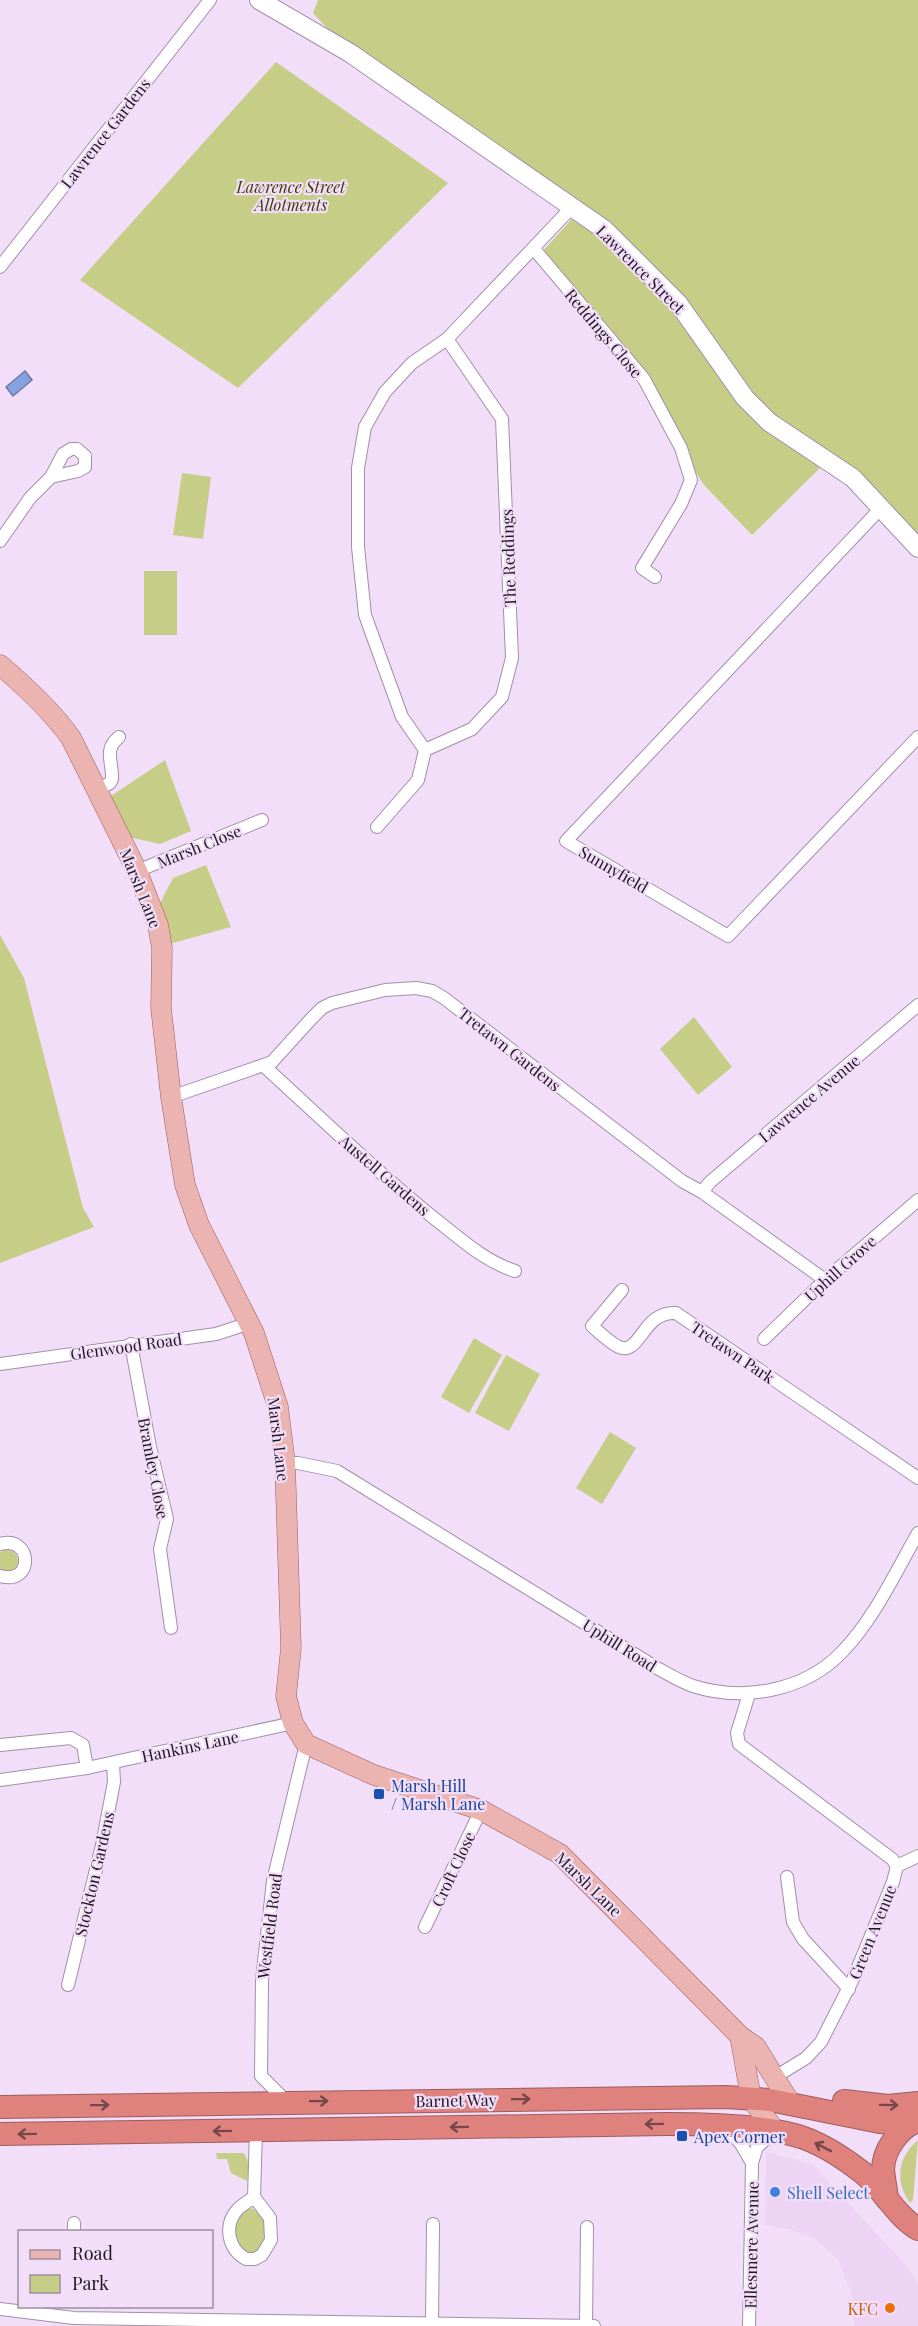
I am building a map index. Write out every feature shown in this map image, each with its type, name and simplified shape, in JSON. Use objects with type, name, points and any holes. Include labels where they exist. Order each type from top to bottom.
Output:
[{"type":"highway","name":"Barnet Way","points":[[0,2107],[662,2097],[751,2098],[790,2103],[880,2122],[914,2123]]},
{"type":"highway","points":[[790,2103],[810,2097],[888,2106],[918,2103]]},
{"type":"highway","points":[[914,2123],[892,2144],[883,2168],[887,2199],[904,2220],[918,2229]]},
{"type":"highway","name":"Barnet Way","points":[[0,2134],[667,2124],[723,2126],[775,2131],[802,2137],[823,2146],[866,2175],[887,2199]]},
{"type":"main road","name":"Marsh Lane","points":[[0,664],[58,720],[71,738],[137,871],[158,925],[162,948],[161,1008],[171,1097],[185,1185],[198,1225],[250,1323],[278,1407],[285,1463],[291,1648],[286,1696],[292,1723],[306,1744],[374,1775],[481,1810],[560,1854],[740,2036],[756,2047],[790,2103]]},
{"type":"main road","points":[[740,2036],[751,2098],[775,2131]]},
{"type":"street","name":"Lawrence Gardens","points":[[0,267],[210,0]]},
{"type":"street","name":"Lawrence Street","points":[[260,0],[350,53],[605,230],[678,303],[745,398],[769,422],[853,478],[918,548]]},
{"type":"street","points":[[377,827],[418,780],[425,750],[402,717],[365,615],[358,547],[358,468],[365,427],[384,392],[412,363],[447,339],[572,207]]},
{"type":"street","name":"Reddings Close","points":[[534,249],[644,379],[681,448],[691,480],[681,504],[642,568],[655,577]]},
{"type":"street","name":"The Reddings","points":[[425,750],[472,729],[502,697],[512,658],[502,419],[447,339]]},
{"type":"street","points":[[0,541],[30,498],[51,477]]},
{"type":"street","name":"Sunnyfield","points":[[882,507],[567,841],[728,936],[918,737]]},
{"type":"street","points":[[97,790],[110,783],[112,779],[111,744],[119,737]]},
{"type":"street","name":"Marsh Close","points":[[137,871],[262,820]]},
{"type":"street","name":"Tretawn Gardens","points":[[171,1097],[272,1062],[322,1008],[332,1003],[385,990],[416,988],[432,991],[682,1182],[702,1192],[825,1280]]},
{"type":"street","name":"Lawrence Avenue","points":[[702,1192],[710,1182],[918,1005]]},
{"type":"street","name":"Austell Gardens","points":[[264,1066],[406,1195],[480,1254],[497,1265],[515,1271]]},
{"type":"street","name":"Uphill Grove","points":[[764,1339],[825,1280],[918,1200]]},
{"type":"street","name":"Tretawn Park","points":[[622,1290],[592,1326],[619,1347],[629,1348],[634,1345],[655,1318],[665,1312],[676,1313],[918,1478]]},
{"type":"street","name":"Glenwood Road","points":[[0,1364],[216,1334],[250,1323]]},
{"type":"street","name":"Bramley Close","points":[[131,1344],[150,1447],[167,1519],[160,1549],[171,1628]]},
{"type":"street","name":"Uphill Road","points":[[285,1463],[298,1462],[337,1471],[674,1677],[692,1686],[716,1692],[749,1694],[782,1687],[813,1675],[843,1652],[874,1608],[918,1533]]},
{"type":"street","points":[[0,1544],[6,1542],[15,1544],[22,1550],[26,1559],[24,1569],[16,1576],[8,1578],[0,1576]]},
{"type":"street","name":"Green Avenue","points":[[749,1694],[737,1733],[739,1744],[892,1859],[897,1866],[893,1882],[849,1989],[821,2042],[806,2058],[775,2077]]},
{"type":"street","name":"Hankins Lane","points":[[0,1780],[113,1763],[292,1723]]},
{"type":"street","points":[[0,1744],[71,1738],[83,1745],[87,1768]]},
{"type":"street","name":"Westfield Road","points":[[287,2102],[261,2076],[262,1980],[273,1881],[306,1744]]},
{"type":"street","name":"Stockton Gardens","points":[[68,1985],[106,1824],[114,1782],[113,1763]]},
{"type":"street","name":"Croft Close","points":[[425,1927],[481,1810]]},
{"type":"street","points":[[897,1866],[918,1856]]},
{"type":"street","points":[[787,1877],[793,1922],[803,1939],[849,1989]]},
{"type":"street","name":"Ellesmere Avenue","points":[[723,2126],[741,2144],[752,2163]]},
{"type":"street","points":[[254,2197],[238,2209],[230,2226],[229,2239],[232,2249],[246,2259],[255,2259],[262,2255],[271,2240],[270,2218],[254,2197],[256,2130]]},
{"type":"street","name":"Ellesmere Avenue","points":[[749,2326],[752,2163],[757,2146],[775,2131]]},
{"type":"street","points":[[432,2324],[433,2224]]},
{"type":"street","points":[[586,2326],[587,2227]]},
{"type":"street","points":[[0,2309],[74,2317],[241,2324],[594,2326]]},
{"type":"shaded area","points":[[766,2152],[812,2164],[901,2260],[918,2283],[918,2326],[854,2326],[852,2295],[838,2259],[815,2239],[789,2229],[765,2225]]},
{"type":"green space","points":[[318,0],[918,0],[918,548],[827,461],[752,535],[704,485],[642,377],[543,251],[578,212],[350,53],[313,13]]},
{"type":"green space","name":"Lawrence Street Allotments","points":[[276,62],[448,183],[238,388],[80,280]]},
{"type":"green space","points":[[182,473],[211,477],[203,539],[173,535]]},
{"type":"green space","points":[[144,571],[177,571],[177,635],[144,635]]},
{"type":"green space","points":[[165,760],[191,831],[160,844],[129,837],[111,796]]},
{"type":"green space","points":[[206,865],[231,927],[169,944],[159,905],[173,878]]},
{"type":"green space","points":[[0,935],[24,978],[83,1208],[94,1227],[0,1263]]},
{"type":"green space","points":[[694,1017],[732,1067],[698,1095],[660,1049]]},
{"type":"green space","points":[[474,1338],[502,1355],[469,1413],[441,1397]]},
{"type":"green space","points":[[506,1355],[540,1374],[509,1431],[475,1413]]},
{"type":"green space","points":[[610,1432],[636,1448],[602,1504],[576,1488]]},
{"type":"green space","points":[[6,1549],[14,1552],[18,1560],[12,1571],[0,1570],[0,1552]]},
{"type":"green space","points":[[918,2140],[913,2200],[910,2203],[902,2186],[900,2170],[906,2154]]},
{"type":"green space","points":[[216,2153],[244,2153],[249,2163],[247,2181],[231,2173],[227,2159],[217,2159]]},
{"type":"green space","points":[[249,2208],[257,2211],[265,2227],[263,2244],[251,2253],[241,2251],[235,2233],[236,2222]]},
{"type":"water","points":[[25,371],[32,380],[13,396],[6,387]]},
{"type":"place","name":"Marsh Hill / Marsh Lane","points":[[379,1794]]},
{"type":"place","name":"Apex Corner","points":[[682,2136]]},
{"type":"place","name":"Shell Select","points":[[775,2192]]},
{"type":"place","name":"KFC","points":[[890,2308]]}]
